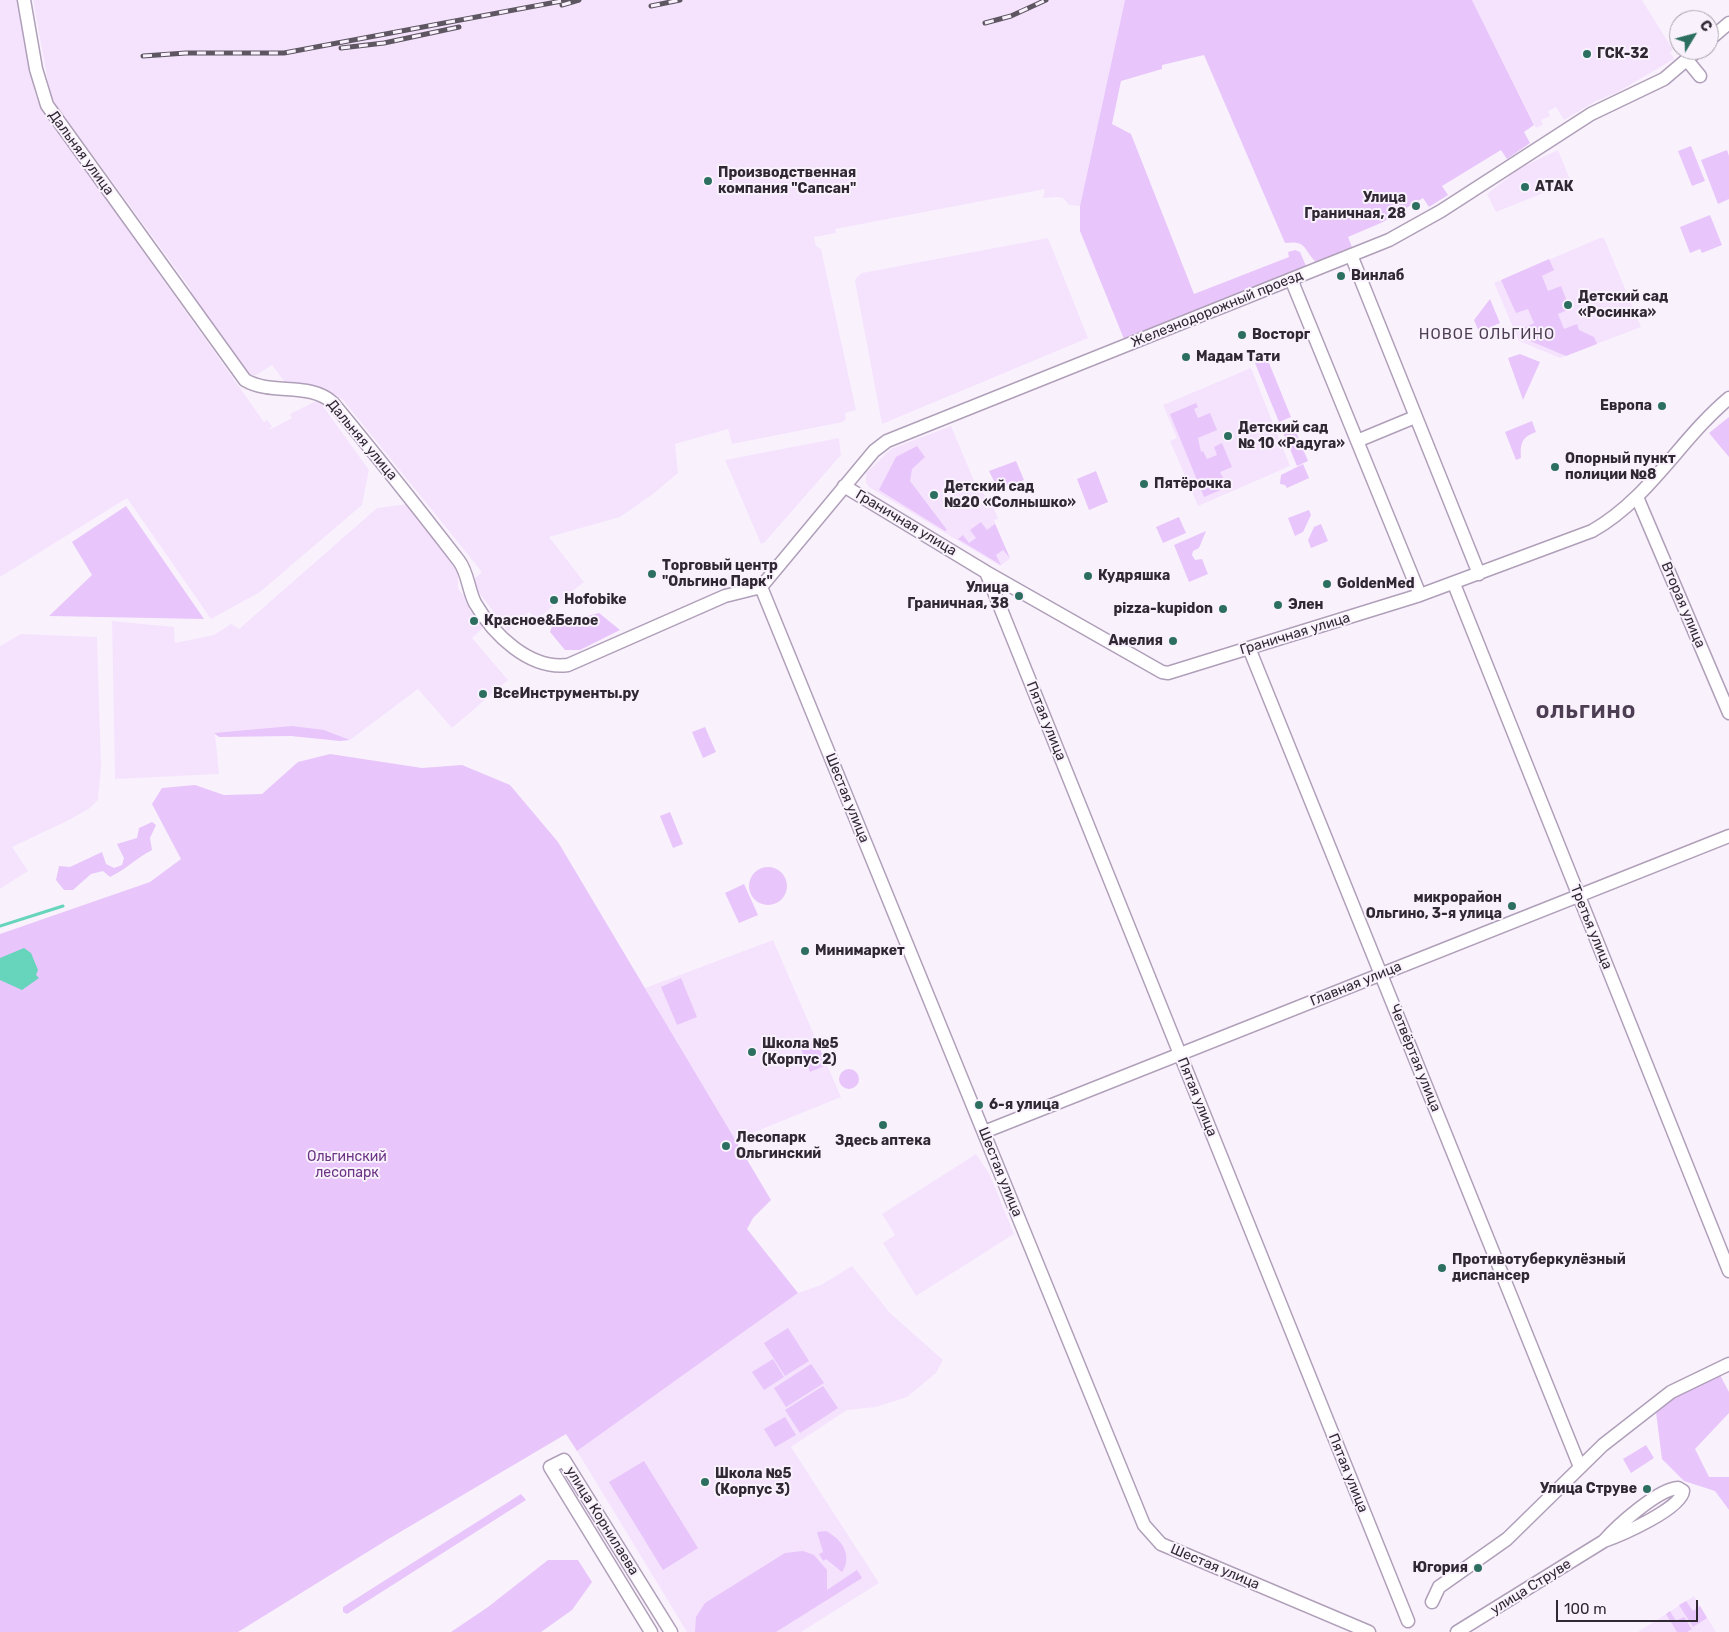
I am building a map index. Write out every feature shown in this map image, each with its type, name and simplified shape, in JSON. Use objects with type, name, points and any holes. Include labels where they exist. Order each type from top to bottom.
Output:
[{"type":"street","name":"Дальняя улица","points":[[24,0],[40,84],[47,105],[245,380],[271,388],[315,392],[326,396],[461,563],[472,596],[486,617],[521,652],[543,665],[568,665],[725,596],[761,588]]},
{"type":"street","points":[[1719,32],[1729,23]]},
{"type":"street","name":"Железнодорожный проезд","points":[[761,588],[880,445],[894,437],[1389,240],[1441,211],[1592,114],[1654,85],[1687,60]]},
{"type":"street","points":[[1691,64],[1700,76]]},
{"type":"street","points":[[1351,256],[1478,574]]},
{"type":"street","points":[[1291,279],[1420,595]]},
{"type":"street","name":"Граничная улица","points":[[844,486],[986,572],[1162,672],[1168,673],[1454,584],[1592,531],[1612,519],[1637,498],[1718,407],[1729,398]]},
{"type":"street","points":[[1357,441],[1415,417]]},
{"type":"street","name":"Вторая улица","points":[[1637,498],[1729,713]]},
{"type":"street","name":"Пятая улица","points":[[986,572],[1408,1621]]},
{"type":"street","name":"Третья улица","points":[[1454,584],[1729,1271]]},
{"type":"street","name":"Шестая улица","points":[[761,588],[1148,1531],[1161,1544],[1369,1632]]},
{"type":"street","name":"Четвёртая улица","points":[[1249,648],[1580,1468]]},
{"type":"street","name":"Главная улица","points":[[984,1132],[1729,836]]},
{"type":"street","points":[[1432,1602],[1439,1587],[1507,1539],[1603,1445],[1666,1396],[1729,1364]]},
{"type":"street","name":"улица Корнилаева","points":[[651,1632],[550,1467],[564,1460],[671,1632]]},
{"type":"street","name":"улица Струве","points":[[1457,1632],[1604,1541],[1634,1529],[1676,1503],[1682,1497],[1683,1492],[1674,1488],[1655,1499],[1624,1521],[1604,1541]]},
{"type":"shaded area","points":[[0,0],[18,0],[35,94],[41,108],[264,422],[267,420],[272,426],[269,430],[292,418],[290,414],[316,401],[320,402],[369,470],[362,505],[260,592],[211,619],[127,498],[0,577]]},
{"type":"shaded area","points":[[33,0],[1125,0],[1080,206],[1069,205],[1063,198],[1043,198],[1045,189],[835,229],[836,233],[814,237],[816,246],[821,249],[856,410],[845,413],[846,419],[843,422],[732,444],[728,429],[675,444],[678,473],[653,494],[620,517],[549,537],[584,582],[537,619],[529,612],[508,631],[471,582],[482,572],[343,400],[331,393],[286,384],[272,365],[256,375],[252,376],[246,372],[192,297],[190,288],[51,98]]},
{"type":"shaded area","points":[[1472,0],[1642,0],[1669,44],[1669,60],[1672,60],[1616,93],[1596,101],[1564,120],[1556,107],[1548,111],[1550,116],[1541,120],[1543,125],[1536,128]]},
{"type":"shaded area","name":"АТАК","points":[[1558,150],[1571,182],[1496,212],[1487,194],[1509,177],[1507,174],[1519,166],[1520,168]]},
{"type":"shaded area","points":[[1048,238],[1088,338],[882,424],[855,281],[857,277],[862,273]]},
{"type":"shaded area","name":"Детский сад «Росинка»","points":[[1600,238],[1604,238],[1641,327],[1560,358],[1519,341],[1494,283]]},
{"type":"shaded area","name":"Детский сад № 10 «Радуга»","points":[[1251,368],[1290,466],[1198,506],[1170,441],[1177,438],[1163,405]]},
{"type":"shaded area","name":"Детский сад №20 «Солнышко»","points":[[951,426],[975,483],[992,504],[998,519],[994,520],[1010,559],[1000,566],[869,487],[866,483],[866,473],[891,449]]},
{"type":"shaded area","points":[[839,438],[841,455],[765,542],[761,544],[725,460]]},
{"type":"shaded area","points":[[408,504],[458,568],[458,589],[467,599],[465,600],[471,607],[469,609],[484,627],[472,638],[508,680],[452,728],[418,689],[350,740],[324,730],[215,733],[219,774],[115,779],[112,621],[174,627],[175,643],[214,635],[231,624],[239,629],[377,508]]},
{"type":"shaded area","points":[[21,634],[97,637],[101,767],[98,800],[90,808],[69,820],[12,847],[28,871],[0,889],[0,646]]},
{"type":"shaded area","name":"Школа №5 (Корпус 2)","points":[[773,940],[841,1097],[735,1140],[645,988]]},
{"type":"shaded area","points":[[24,948],[31,953],[38,970],[36,975],[39,978],[22,990],[0,980],[0,958]]},
{"type":"shaded area","points":[[976,1154],[990,1175],[1014,1234],[916,1296],[883,1243],[895,1235],[882,1214]]},
{"type":"shaded area","name":"Школа №5 (Корпус 3)","points":[[852,1266],[890,1313],[943,1360],[936,1373],[907,1397],[876,1407],[847,1410],[791,1447],[879,1583],[801,1632],[687,1632],[577,1451],[798,1293],[821,1285]]},
{"type":"shaded area","points":[[1694,1596],[1716,1632],[1638,1632]]},
{"type":"green space","points":[[1125,0],[1472,0],[1534,125],[1524,132],[1530,143],[1507,159],[1501,150],[1442,186],[1448,195],[1429,207],[1423,198],[1383,222],[1348,237],[1352,247],[1316,262],[1301,244],[1285,243],[1204,55],[1162,65],[1162,69],[1121,81],[1112,124],[1131,134],[1194,294],[1289,257],[1288,252],[1295,250],[1300,252],[1306,266],[1304,269],[1124,339],[1080,231],[1080,206]]},
{"type":"green space","points":[[1691,146],[1705,181],[1692,186],[1678,151]]},
{"type":"green space","points":[[1727,150],[1729,156],[1729,199],[1718,204],[1701,160]]},
{"type":"green space","points":[[1710,215],[1722,245],[1702,253],[1700,249],[1690,253],[1680,227]]},
{"type":"green space","points":[[1549,259],[1554,270],[1542,276],[1548,291],[1561,286],[1570,309],[1558,314],[1564,329],[1577,324],[1579,330],[1594,337],[1597,344],[1566,356],[1528,340],[1522,329],[1534,323],[1528,309],[1516,313],[1501,280]]},
{"type":"green space","points":[[1490,299],[1500,323],[1479,332],[1474,320]]},
{"type":"green space","points":[[1520,354],[1540,362],[1523,400],[1508,358]]},
{"type":"green space","points":[[1267,358],[1291,417],[1279,422],[1255,363]]},
{"type":"green space","points":[[1196,403],[1198,407],[1194,409],[1198,418],[1210,413],[1217,430],[1198,438],[1201,452],[1203,451],[1207,459],[1217,455],[1214,447],[1222,443],[1232,467],[1220,472],[1228,487],[1204,497],[1170,414]]},
{"type":"green space","points":[[1729,417],[1729,457],[1709,433]]},
{"type":"green space","points":[[1532,421],[1536,432],[1525,438],[1521,448],[1521,458],[1516,460],[1505,432]]},
{"type":"green space","points":[[1293,425],[1308,461],[1297,466],[1282,430]]},
{"type":"green space","points":[[917,446],[925,457],[912,469],[910,481],[947,530],[945,531],[879,490],[896,457]]},
{"type":"green space","points":[[1016,461],[1024,480],[1005,487],[996,485],[989,471]]},
{"type":"green space","points":[[1303,464],[1309,478],[1287,488],[1285,485],[1280,484],[1281,475]]},
{"type":"green space","points":[[1096,471],[1108,502],[1089,510],[1077,479]]},
{"type":"green space","points":[[126,506],[204,619],[49,616],[92,575],[72,542]]},
{"type":"green space","points":[[1309,510],[1311,515],[1303,532],[1295,536],[1288,518]]},
{"type":"green space","points":[[1179,517],[1186,533],[1163,543],[1156,527]]},
{"type":"green space","points":[[981,522],[987,530],[995,524],[1010,558],[1003,550],[996,555],[1001,565],[958,539],[963,535],[969,543],[976,538],[970,530]]},
{"type":"green space","points":[[1321,524],[1328,541],[1311,548],[1308,540],[1314,527]]},
{"type":"green space","points":[[1206,531],[1199,548],[1193,551],[1192,555],[1195,560],[1202,559],[1208,574],[1189,582],[1174,545]]},
{"type":"green space","points":[[599,613],[620,630],[580,650],[565,650],[550,632],[554,620],[565,622]]},
{"type":"green space","points":[[292,726],[324,730],[350,740],[340,741],[291,736],[219,737],[214,733]]},
{"type":"green space","points":[[705,727],[716,752],[703,758],[692,732]]},
{"type":"green space","name":"Ольгинский лесопарк","points":[[330,754],[422,768],[462,765],[510,785],[558,842],[771,1200],[753,1218],[747,1229],[798,1293],[577,1451],[566,1434],[390,1538],[238,1632],[0,1632],[0,934],[150,882],[181,859],[152,804],[162,788],[195,785],[224,795],[262,794],[298,762]]},
{"type":"green space","points":[[670,812],[683,844],[673,848],[660,816]]},
{"type":"green space","points":[[152,822],[156,825],[150,838],[152,850],[116,874],[110,877],[103,871],[91,874],[73,890],[64,890],[56,880],[59,866],[70,867],[102,852],[106,864],[114,868],[122,865],[124,858],[117,844],[137,838],[139,828]]},
{"type":"green space","points":[[768,867],[781,873],[787,886],[781,899],[768,905],[755,899],[749,886],[755,873]]},
{"type":"green space","points":[[744,884],[758,915],[739,923],[725,893]]},
{"type":"green space","points":[[681,978],[697,1017],[677,1025],[661,987]]},
{"type":"green space","points":[[816,1040],[827,1065],[810,1072],[800,1046]]},
{"type":"green space","points":[[849,1069],[856,1072],[859,1079],[856,1086],[849,1089],[842,1086],[839,1079],[842,1072]]},
{"type":"green space","points":[[788,1328],[809,1361],[785,1376],[764,1343]]},
{"type":"green space","points":[[773,1359],[784,1377],[764,1390],[752,1372]]},
{"type":"green space","points":[[811,1364],[824,1383],[786,1407],[774,1388]]},
{"type":"green space","points":[[1720,1375],[1729,1392],[1729,1413],[1695,1449],[1709,1477],[1729,1477],[1729,1510],[1715,1491],[1684,1481],[1662,1459],[1656,1412],[1683,1392]]},
{"type":"green space","points":[[823,1386],[838,1408],[800,1433],[785,1410]]},
{"type":"green space","points":[[785,1417],[796,1435],[775,1447],[764,1429]]},
{"type":"green space","points":[[1646,1445],[1654,1458],[1631,1473],[1623,1459]]},
{"type":"green space","points":[[644,1461],[698,1548],[663,1570],[609,1482]]},
{"type":"green space","points":[[521,1494],[526,1500],[347,1614],[343,1612],[343,1607]]},
{"type":"green space","points":[[826,1531],[832,1534],[844,1548],[846,1560],[842,1572],[826,1559],[823,1561],[819,1554],[823,1552],[817,1532]]},
{"type":"green space","points":[[803,1551],[814,1555],[827,1570],[827,1590],[857,1570],[862,1578],[776,1632],[695,1632],[696,1617],[705,1603],[785,1553]]},
{"type":"green space","points":[[548,1560],[578,1560],[592,1582],[572,1610],[541,1632],[451,1632],[488,1607]]},
{"type":"green space","points":[[1686,1601],[1693,1611],[1700,1606],[1707,1618],[1693,1627],[1679,1605]]},
{"type":"green space","points":[[1670,1611],[1676,1621],[1684,1617],[1692,1629],[1687,1632],[1677,1632],[1666,1614]]},
{"type":"waterway","points":[[0,926],[63,906]]},
{"type":"railway","points":[[143,56],[186,53],[284,53],[567,0]]},
{"type":"railway","points":[[562,5],[579,0]]},
{"type":"railway","points":[[651,6],[680,0]]},
{"type":"railway","points":[[985,23],[1011,16],[1046,0]]},
{"type":"railway","points":[[341,48],[384,43],[459,27]]},
{"type":"place","name":"ГСК-32","points":[[1587,54]]},
{"type":"place","name":"Производственная компания \"Сапсан\"","points":[[708,181]]},
{"type":"place","name":"АТАК","points":[[1525,187]]},
{"type":"place","name":"Улица Граничная, 28","points":[[1416,206]]},
{"type":"place","name":"Винлаб","points":[[1341,276]]},
{"type":"place","name":"Детский сад «Росинка»","points":[[1568,305]]},
{"type":"place","name":"Восторг","points":[[1242,335]]},
{"type":"place","name":"Мадам Тати","points":[[1186,357]]},
{"type":"place","name":"Европа","points":[[1662,406]]},
{"type":"place","name":"Детский сад № 10 «Радуга»","points":[[1228,436]]},
{"type":"place","name":"Опорный пункт полиции №8","points":[[1555,467]]},
{"type":"place","name":"Пятёрочка","points":[[1144,484]]},
{"type":"place","name":"Детский сад №20 «Солнышко»","points":[[934,495]]},
{"type":"place","name":"Торговый центр \"Ольгино Парк\"","points":[[652,574]]},
{"type":"place","name":"Кудряшка","points":[[1088,576]]},
{"type":"place","name":"GoldenMed","points":[[1327,584]]},
{"type":"place","name":"Улица Граничная, 38","points":[[1019,596]]},
{"type":"place","name":"Hofobike","points":[[554,600]]},
{"type":"place","name":"Элен","points":[[1278,605]]},
{"type":"place","name":"pizza-kupidon","points":[[1223,609]]},
{"type":"place","name":"Красное&Белое","points":[[474,621]]},
{"type":"place","name":"Амелия","points":[[1173,641]]},
{"type":"place","name":"ВсеИнструменты.ру","points":[[483,694]]},
{"type":"place","name":"микрорайон Ольгино, 3-я улица","points":[[1512,906]]},
{"type":"place","name":"Минимаркет","points":[[805,951]]},
{"type":"place","name":"Школа №5 (Корпус 2)","points":[[752,1052]]},
{"type":"place","name":"6-я улица","points":[[979,1105]]},
{"type":"place","name":"Здесь аптека","points":[[883,1125]]},
{"type":"place","name":"Лесопарк Ольгинский","points":[[726,1146]]},
{"type":"place","name":"Противотуберкулёзный диспансер","points":[[1442,1268]]},
{"type":"place","name":"Школа №5 (Корпус 3)","points":[[705,1482]]},
{"type":"place","name":"Улица Струве","points":[[1647,1489]]},
{"type":"place","name":"Югория","points":[[1478,1568]]},
{"type":"district","name":"НОВОЕ ОЛЬГИНО","points":[[1487,335]]},
{"type":"district","name":"ОЛЬГИНО","points":[[1586,713]]}]
